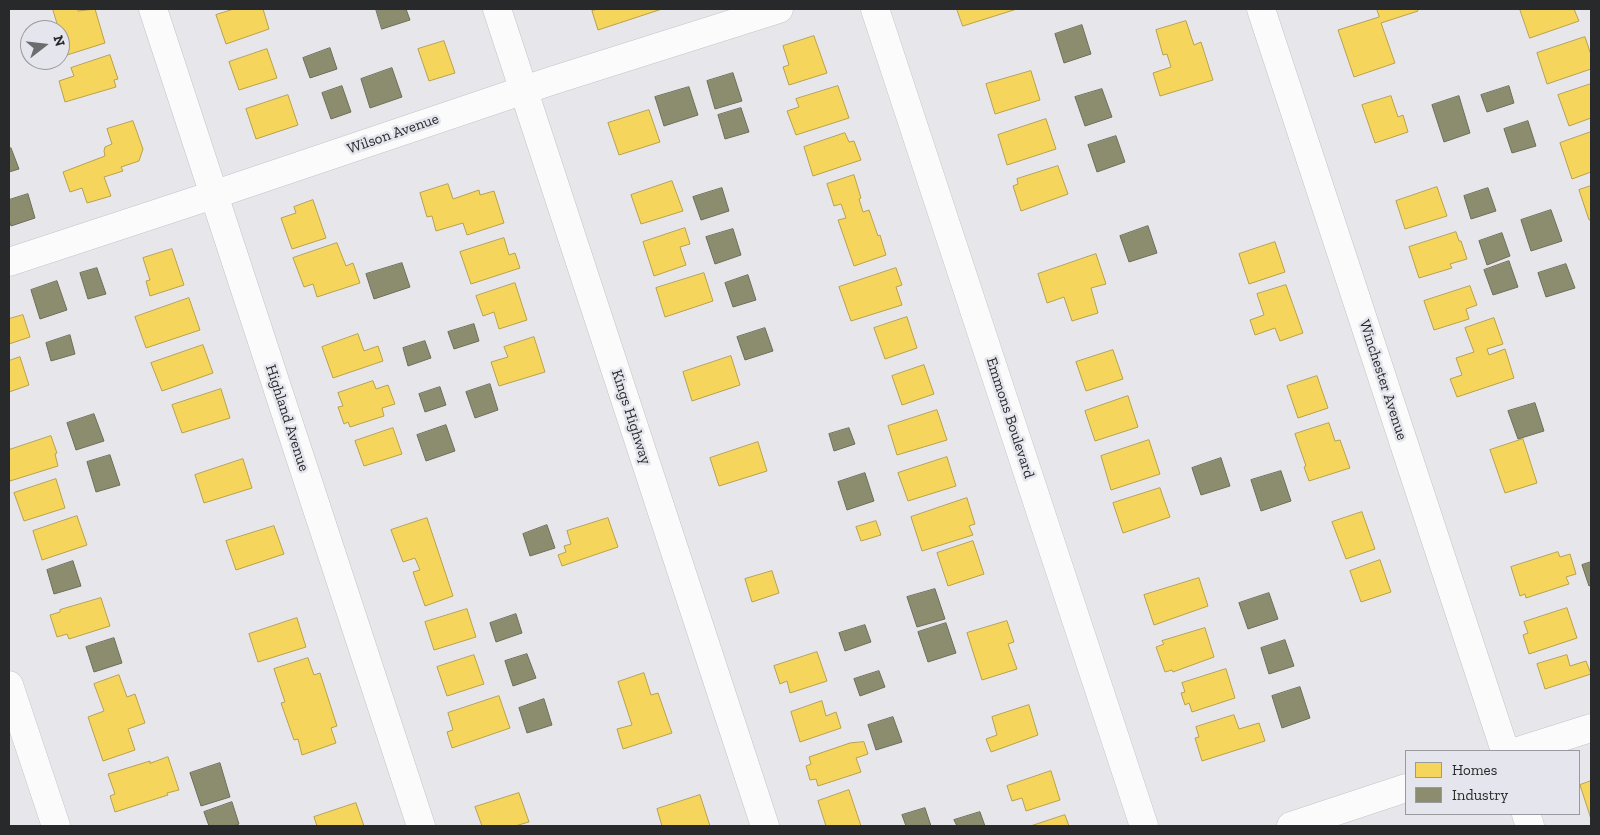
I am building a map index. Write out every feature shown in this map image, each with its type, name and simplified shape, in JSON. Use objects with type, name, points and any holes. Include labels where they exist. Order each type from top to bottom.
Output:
[{"type":"street","name":"Highland Avenue","points":[[153,9],[421,826]]},
{"type":"street","name":"Kings Highway","points":[[497,9],[765,826]]},
{"type":"street","name":"Wilson Avenue","points":[[9,262],[524,90],[779,9]]},
{"type":"street","name":"Emmons Boulevard","points":[[876,9],[1144,826]]},
{"type":"street","name":"Winchester Avenue","points":[[1261,9],[1505,750]]},
{"type":"street","points":[[9,686],[56,826]]},
{"type":"street","points":[[1521,750],[1591,728]]},
{"type":"street","points":[[1291,826],[1405,788]]},
{"type":"building: Homes","points":[[53,9],[77,9],[78,11],[95,9],[105,43],[70,54],[70,20],[56,20]]},
{"type":"building: Homes","points":[[234,9],[263,9],[269,29],[226,44],[216,15]]},
{"type":"building: Homes","points":[[598,9],[662,9],[598,30],[592,11]]},
{"type":"building: Homes","points":[[957,9],[1017,9],[963,26]]},
{"type":"building: Homes","points":[[1377,9],[1417,9],[1418,11],[1381,23],[1395,63],[1354,77],[1338,30],[1379,17]]},
{"type":"building: Homes","points":[[1520,9],[1574,9],[1579,21],[1530,38]]},
{"type":"building: Homes","points":[[1186,21],[1194,45],[1201,42],[1213,80],[1160,96],[1153,73],[1171,67],[1167,54],[1163,55],[1156,30]]},
{"type":"building: Homes","points":[[814,36],[827,73],[789,85],[783,67],[789,65],[783,46]]},
{"type":"building: Homes","points":[[1585,37],[1591,55],[1591,69],[1547,84],[1537,53]]},
{"type":"building: Homes","points":[[444,41],[455,73],[429,81],[418,49]]},
{"type":"building: Homes","points":[[267,49],[277,78],[239,90],[229,62]]},
{"type":"building: Homes","points":[[110,55],[118,79],[114,80],[116,87],[65,102],[59,81],[74,76],[71,68]]},
{"type":"building: Homes","points":[[1031,71],[1040,100],[995,114],[986,84]]},
{"type":"building: Homes","points":[[1591,84],[1591,118],[1569,126],[1558,95]]},
{"type":"building: Homes","points":[[838,86],[849,118],[796,135],[787,111],[799,107],[796,99]]},
{"type":"building: Homes","points":[[288,95],[298,125],[256,139],[246,109]]},
{"type":"building: Homes","points":[[1391,96],[1398,117],[1403,115],[1408,132],[1375,143],[1362,105]]},
{"type":"building: Homes","points":[[649,110],[660,142],[619,155],[608,123]]},
{"type":"building: Homes","points":[[1046,119],[1056,149],[1007,165],[998,135]]},
{"type":"building: Homes","points":[[133,121],[143,149],[139,161],[121,167],[123,171],[104,177],[111,196],[87,203],[82,188],[70,192],[63,172],[105,156],[105,147],[112,144],[107,129]]},
{"type":"building: Homes","points":[[1591,132],[1591,172],[1572,179],[1560,143]]},
{"type":"building: Homes","points":[[845,133],[849,142],[854,141],[861,160],[813,176],[804,147]]},
{"type":"building: Homes","points":[[1058,166],[1068,194],[1021,211],[1013,186],[1018,184],[1017,179]]},
{"type":"building: Homes","points":[[854,175],[863,212],[869,210],[886,255],[854,266],[838,220],[846,218],[841,204],[834,206],[827,184]]},
{"type":"building: Homes","points":[[672,181],[683,211],[641,224],[631,195]]},
{"type":"building: Homes","points":[[448,184],[453,199],[479,190],[480,195],[494,191],[504,223],[467,235],[463,223],[436,231],[432,216],[427,217],[420,193]]},
{"type":"building: Homes","points":[[1591,186],[1591,220],[1589,220],[1579,190]]},
{"type":"building: Homes","points":[[1437,187],[1447,216],[1405,229],[1396,201]]},
{"type":"building: Homes","points":[[313,200],[326,238],[292,249],[281,218],[296,213],[294,207]]},
{"type":"building: Homes","points":[[685,228],[690,244],[680,247],[686,265],[654,276],[643,242]]},
{"type":"building: Homes","points":[[1456,232],[1467,259],[1450,264],[1452,268],[1419,278],[1409,247]]},
{"type":"building: Homes","points":[[504,238],[509,255],[515,253],[520,268],[471,284],[460,252]]},
{"type":"building: Homes","points":[[1275,242],[1285,272],[1249,284],[1239,254]]},
{"type":"building: Homes","points":[[337,243],[346,266],[353,263],[360,283],[317,297],[313,284],[304,287],[293,258]]},
{"type":"building: Homes","points":[[172,249],[184,285],[150,296],[146,281],[150,280],[143,258]]},
{"type":"building: Homes","points":[[1096,254],[1106,284],[1091,288],[1098,313],[1072,321],[1064,297],[1047,303],[1038,274]]},
{"type":"building: Homes","points":[[896,268],[902,285],[896,287],[902,305],[851,321],[839,287]]},
{"type":"building: Homes","points":[[704,273],[713,301],[665,317],[656,288]]},
{"type":"building: Homes","points":[[515,283],[527,320],[499,329],[494,312],[483,316],[476,296]]},
{"type":"building: Homes","points":[[1286,285],[1303,333],[1280,341],[1275,328],[1255,335],[1250,320],[1264,315],[1257,294]]},
{"type":"building: Homes","points":[[1470,286],[1477,305],[1466,309],[1469,319],[1434,330],[1424,301]]},
{"type":"building: Homes","points":[[189,298],[200,330],[146,348],[135,317]]},
{"type":"building: Homes","points":[[23,315],[30,337],[9,344],[9,319]]},
{"type":"building: Homes","points":[[907,317],[917,348],[885,359],[874,328]]},
{"type":"building: Homes","points":[[1494,318],[1503,344],[1487,349],[1489,355],[1505,349],[1514,378],[1457,397],[1450,379],[1462,375],[1456,358],[1474,352],[1465,328]]},
{"type":"building: Homes","points":[[358,334],[364,351],[378,346],[383,361],[333,378],[322,347]]},
{"type":"building: Homes","points":[[534,337],[545,372],[499,386],[491,362],[508,357],[504,347]]},
{"type":"building: Homes","points":[[203,345],[213,373],[162,391],[151,363]]},
{"type":"building: Homes","points":[[1113,350],[1123,379],[1086,391],[1076,362]]},
{"type":"building: Homes","points":[[731,356],[740,385],[692,401],[683,372]]},
{"type":"building: Homes","points":[[20,357],[29,385],[9,392],[9,361]]},
{"type":"building: Homes","points":[[924,365],[934,394],[902,405],[892,376]]},
{"type":"building: Homes","points":[[1317,376],[1328,408],[1298,418],[1287,386]]},
{"type":"building: Homes","points":[[373,381],[376,389],[388,385],[395,404],[382,408],[384,416],[350,427],[348,422],[344,424],[338,407],[343,406],[338,393]]},
{"type":"building: Homes","points":[[221,389],[230,418],[182,433],[172,405]]},
{"type":"building: Homes","points":[[1128,396],[1138,427],[1095,441],[1085,411]]},
{"type":"building: Homes","points":[[937,410],[947,440],[897,455],[888,426]]},
{"type":"building: Homes","points":[[1329,423],[1335,441],[1340,440],[1350,468],[1309,481],[1295,434]]},
{"type":"building: Homes","points":[[393,428],[402,454],[364,466],[355,441]]},
{"type":"building: Homes","points":[[51,436],[57,453],[55,454],[58,466],[10,481],[9,450]]},
{"type":"building: Homes","points":[[1523,439],[1537,483],[1505,493],[1490,450]]},
{"type":"building: Homes","points":[[1149,440],[1160,474],[1111,490],[1101,456]]},
{"type":"building: Homes","points":[[758,442],[767,471],[719,486],[710,458]]},
{"type":"building: Homes","points":[[947,457],[956,486],[908,501],[898,473]]},
{"type":"building: Homes","points":[[243,459],[252,488],[204,503],[195,475]]},
{"type":"building: Homes","points":[[56,479],[65,508],[24,521],[14,493]]},
{"type":"building: Homes","points":[[1160,488],[1170,517],[1123,533],[1113,503]]},
{"type":"building: Homes","points":[[967,498],[975,524],[969,526],[973,535],[922,551],[911,517]]},
{"type":"building: Homes","points":[[1362,512],[1375,549],[1346,559],[1332,522]]},
{"type":"building: Homes","points":[[77,516],[87,545],[42,560],[33,531]]},
{"type":"building: Homes","points":[[427,518],[453,596],[425,606],[413,572],[420,570],[415,558],[403,562],[391,530]]},
{"type":"building: Homes","points":[[608,518],[618,547],[562,566],[558,555],[566,552],[564,546],[571,544],[567,531]]},
{"type":"building: Homes","points":[[876,521],[881,535],[861,541],[856,527]]},
{"type":"building: Homes","points":[[274,526],[284,554],[236,570],[226,541]]},
{"type":"building: Homes","points":[[973,541],[984,574],[948,586],[937,553]]},
{"type":"building: Homes","points":[[1558,552],[1560,557],[1570,554],[1576,574],[1566,577],[1569,584],[1526,598],[1525,594],[1520,596],[1511,567]]},
{"type":"building: Homes","points":[[1380,560],[1391,592],[1361,602],[1350,571]]},
{"type":"building: Homes","points":[[772,571],[779,593],[752,602],[745,579]]},
{"type":"building: Homes","points":[[1199,578],[1208,606],[1154,625],[1144,595]]},
{"type":"building: Homes","points":[[101,598],[110,626],[69,639],[67,634],[57,637],[50,615],[60,612],[60,610]]},
{"type":"building: Homes","points":[[1567,608],[1577,638],[1529,654],[1523,635],[1528,633],[1524,622]]},
{"type":"building: Homes","points":[[467,609],[476,637],[434,650],[425,622]]},
{"type":"building: Homes","points":[[297,618],[306,647],[258,662],[249,634]]},
{"type":"building: Homes","points":[[1007,621],[1014,642],[1008,644],[1017,669],[982,680],[967,633]]},
{"type":"building: Homes","points":[[1205,628],[1214,657],[1173,672],[1172,670],[1165,672],[1156,647],[1164,644],[1162,641]]},
{"type":"building: Homes","points":[[817,652],[827,681],[790,693],[787,681],[780,684],[774,666]]},
{"type":"building: Homes","points":[[474,655],[484,684],[447,696],[437,667]]},
{"type":"building: Homes","points":[[1567,655],[1570,666],[1586,661],[1591,674],[1545,689],[1537,664]]},
{"type":"building: Homes","points":[[308,658],[314,675],[320,673],[337,726],[331,728],[336,743],[302,755],[298,739],[294,740],[281,703],[285,702],[274,669]]},
{"type":"building: Homes","points":[[1226,669],[1235,698],[1192,712],[1189,703],[1185,705],[1181,693],[1185,692],[1182,683]]},
{"type":"building: Homes","points":[[644,673],[651,695],[658,693],[672,733],[623,749],[617,729],[632,725],[618,682]]},
{"type":"building: Homes","points":[[119,675],[127,697],[135,694],[145,723],[128,729],[135,750],[103,761],[88,717],[104,711],[94,684]]},
{"type":"building: Homes","points":[[499,696],[510,728],[452,748],[447,732],[453,730],[448,713]]},
{"type":"building: Homes","points":[[822,701],[826,716],[836,712],[841,728],[800,742],[791,712]]},
{"type":"building: Homes","points":[[1029,705],[1038,735],[991,752],[986,739],[997,735],[992,717]]},
{"type":"building: Homes","points":[[1234,715],[1239,729],[1259,723],[1265,741],[1202,761],[1195,738],[1199,737],[1196,727]]},
{"type":"building: Homes","points":[[864,742],[868,754],[856,758],[861,772],[818,786],[816,779],[810,780],[806,766],[811,764],[809,757],[850,743]]},
{"type":"building: Homes","points":[[168,757],[179,790],[115,812],[110,796],[115,794],[108,774]]},
{"type":"building: Homes","points":[[1051,771],[1060,800],[1026,811],[1022,798],[1012,801],[1007,786]]},
{"type":"building: Homes","points":[[1591,781],[1591,819],[1580,785]]},
{"type":"building: Homes","points":[[849,790],[861,826],[826,826],[818,801]]},
{"type":"building: Homes","points":[[519,793],[529,822],[515,826],[482,826],[475,807]]},
{"type":"building: Homes","points":[[700,795],[710,826],[662,826],[657,809]]},
{"type":"building: Homes","points":[[356,803],[364,826],[317,826],[314,817]]},
{"type":"building: Homes","points":[[1065,815],[1069,826],[1031,826]]},
{"type":"building: Industry","points":[[376,9],[406,9],[410,20],[382,29]]},
{"type":"building: Industry","points":[[1082,25],[1091,54],[1064,63],[1055,34]]},
{"type":"building: Industry","points":[[330,48],[337,69],[310,78],[303,58]]},
{"type":"building: Industry","points":[[392,68],[402,97],[370,108],[361,79]]},
{"type":"building: Industry","points":[[733,73],[742,101],[715,109],[707,81]]},
{"type":"building: Industry","points":[[342,86],[351,112],[331,119],[322,93]]},
{"type":"building: Industry","points":[[1509,86],[1514,103],[1487,112],[1481,95]]},
{"type":"building: Industry","points":[[689,87],[698,115],[664,126],[655,97]]},
{"type":"building: Industry","points":[[1102,89],[1112,117],[1085,126],[1075,97]]},
{"type":"building: Industry","points":[[1459,96],[1470,133],[1444,142],[1432,105]]},
{"type":"building: Industry","points":[[741,108],[749,132],[725,139],[718,115]]},
{"type":"building: Industry","points":[[1528,121],[1536,146],[1512,153],[1504,129]]},
{"type":"building: Industry","points":[[1116,136],[1125,162],[1097,172],[1088,145]]},
{"type":"building: Industry","points":[[11,148],[19,169],[9,172],[9,149]]},
{"type":"building: Industry","points":[[722,188],[729,211],[701,220],[693,197]]},
{"type":"building: Industry","points":[[1488,188],[1496,211],[1471,219],[1464,196]]},
{"type":"building: Industry","points":[[28,194],[35,218],[11,226],[9,220],[9,200]]},
{"type":"building: Industry","points":[[1551,210],[1562,241],[1531,251],[1521,220]]},
{"type":"building: Industry","points":[[1148,226],[1157,253],[1129,262],[1120,236]]},
{"type":"building: Industry","points":[[733,229],[741,255],[715,264],[706,237]]},
{"type":"building: Industry","points":[[1502,233],[1510,256],[1487,265],[1479,241]]},
{"type":"building: Industry","points":[[1509,261],[1518,287],[1493,295],[1484,270]]},
{"type":"building: Industry","points":[[402,263],[410,287],[374,299],[366,274]]},
{"type":"building: Industry","points":[[1566,264],[1575,288],[1546,297],[1538,273]]},
{"type":"building: Industry","points":[[97,268],[106,294],[88,299],[80,273]]},
{"type":"building: Industry","points":[[748,275],[756,300],[733,307],[725,283]]},
{"type":"building: Industry","points":[[57,281],[67,310],[40,319],[31,290]]},
{"type":"building: Industry","points":[[474,324],[479,341],[454,349],[448,332]]},
{"type":"building: Industry","points":[[765,328],[773,351],[745,360],[737,337]]},
{"type":"building: Industry","points":[[70,335],[75,354],[51,361],[46,343]]},
{"type":"building: Industry","points":[[425,341],[431,358],[408,366],[403,348]]},
{"type":"building: Industry","points":[[490,384],[498,410],[475,418],[466,392]]},
{"type":"building: Industry","points":[[440,387],[446,405],[425,412],[419,394]]},
{"type":"building: Industry","points":[[1535,403],[1544,431],[1518,439],[1508,411]]},
{"type":"building: Industry","points":[[94,414],[104,441],[76,450],[67,423]]},
{"type":"building: Industry","points":[[446,425],[455,451],[426,461],[417,435]]},
{"type":"building: Industry","points":[[849,428],[855,444],[834,451],[829,434]]},
{"type":"building: Industry","points":[[110,455],[120,485],[96,492],[87,462]]},
{"type":"building: Industry","points":[[1221,458],[1230,486],[1201,495],[1192,468]]},
{"type":"building: Industry","points":[[1281,471],[1291,501],[1261,511],[1251,480]]},
{"type":"building: Industry","points":[[865,473],[874,501],[847,510],[838,482]]},
{"type":"building: Industry","points":[[547,525],[555,548],[530,556],[523,534]]},
{"type":"building: Industry","points":[[73,561],[81,586],[54,594],[47,570]]},
{"type":"building: Industry","points":[[1591,562],[1591,585],[1589,586],[1582,565]]},
{"type":"building: Industry","points":[[935,589],[945,619],[917,627],[907,597]]},
{"type":"building: Industry","points":[[1269,593],[1278,619],[1248,629],[1239,603]]},
{"type":"building: Industry","points":[[516,614],[522,633],[496,642],[490,623]]},
{"type":"building: Industry","points":[[946,623],[956,653],[928,662],[918,632]]},
{"type":"building: Industry","points":[[865,625],[871,642],[845,651],[839,633]]},
{"type":"building: Industry","points":[[114,638],[122,663],[94,672],[86,647]]},
{"type":"building: Industry","points":[[1285,640],[1294,666],[1269,674],[1261,648]]},
{"type":"building: Industry","points":[[527,654],[536,678],[513,686],[505,661]]},
{"type":"building: Industry","points":[[879,671],[885,687],[860,696],[854,679]]},
{"type":"building: Industry","points":[[1300,687],[1310,718],[1282,728],[1272,696]]},
{"type":"building: Industry","points":[[544,699],[552,725],[527,733],[519,708]]},
{"type":"building: Industry","points":[[893,717],[902,742],[876,750],[868,725]]},
{"type":"building: Industry","points":[[220,763],[230,797],[201,806],[190,773]]},
{"type":"building: Industry","points":[[232,802],[239,824],[234,826],[209,826],[204,812]]},
{"type":"building: Industry","points":[[925,808],[931,826],[906,826],[902,815]]},
{"type":"building: Industry","points":[[980,812],[985,826],[957,826],[954,820]]}]
